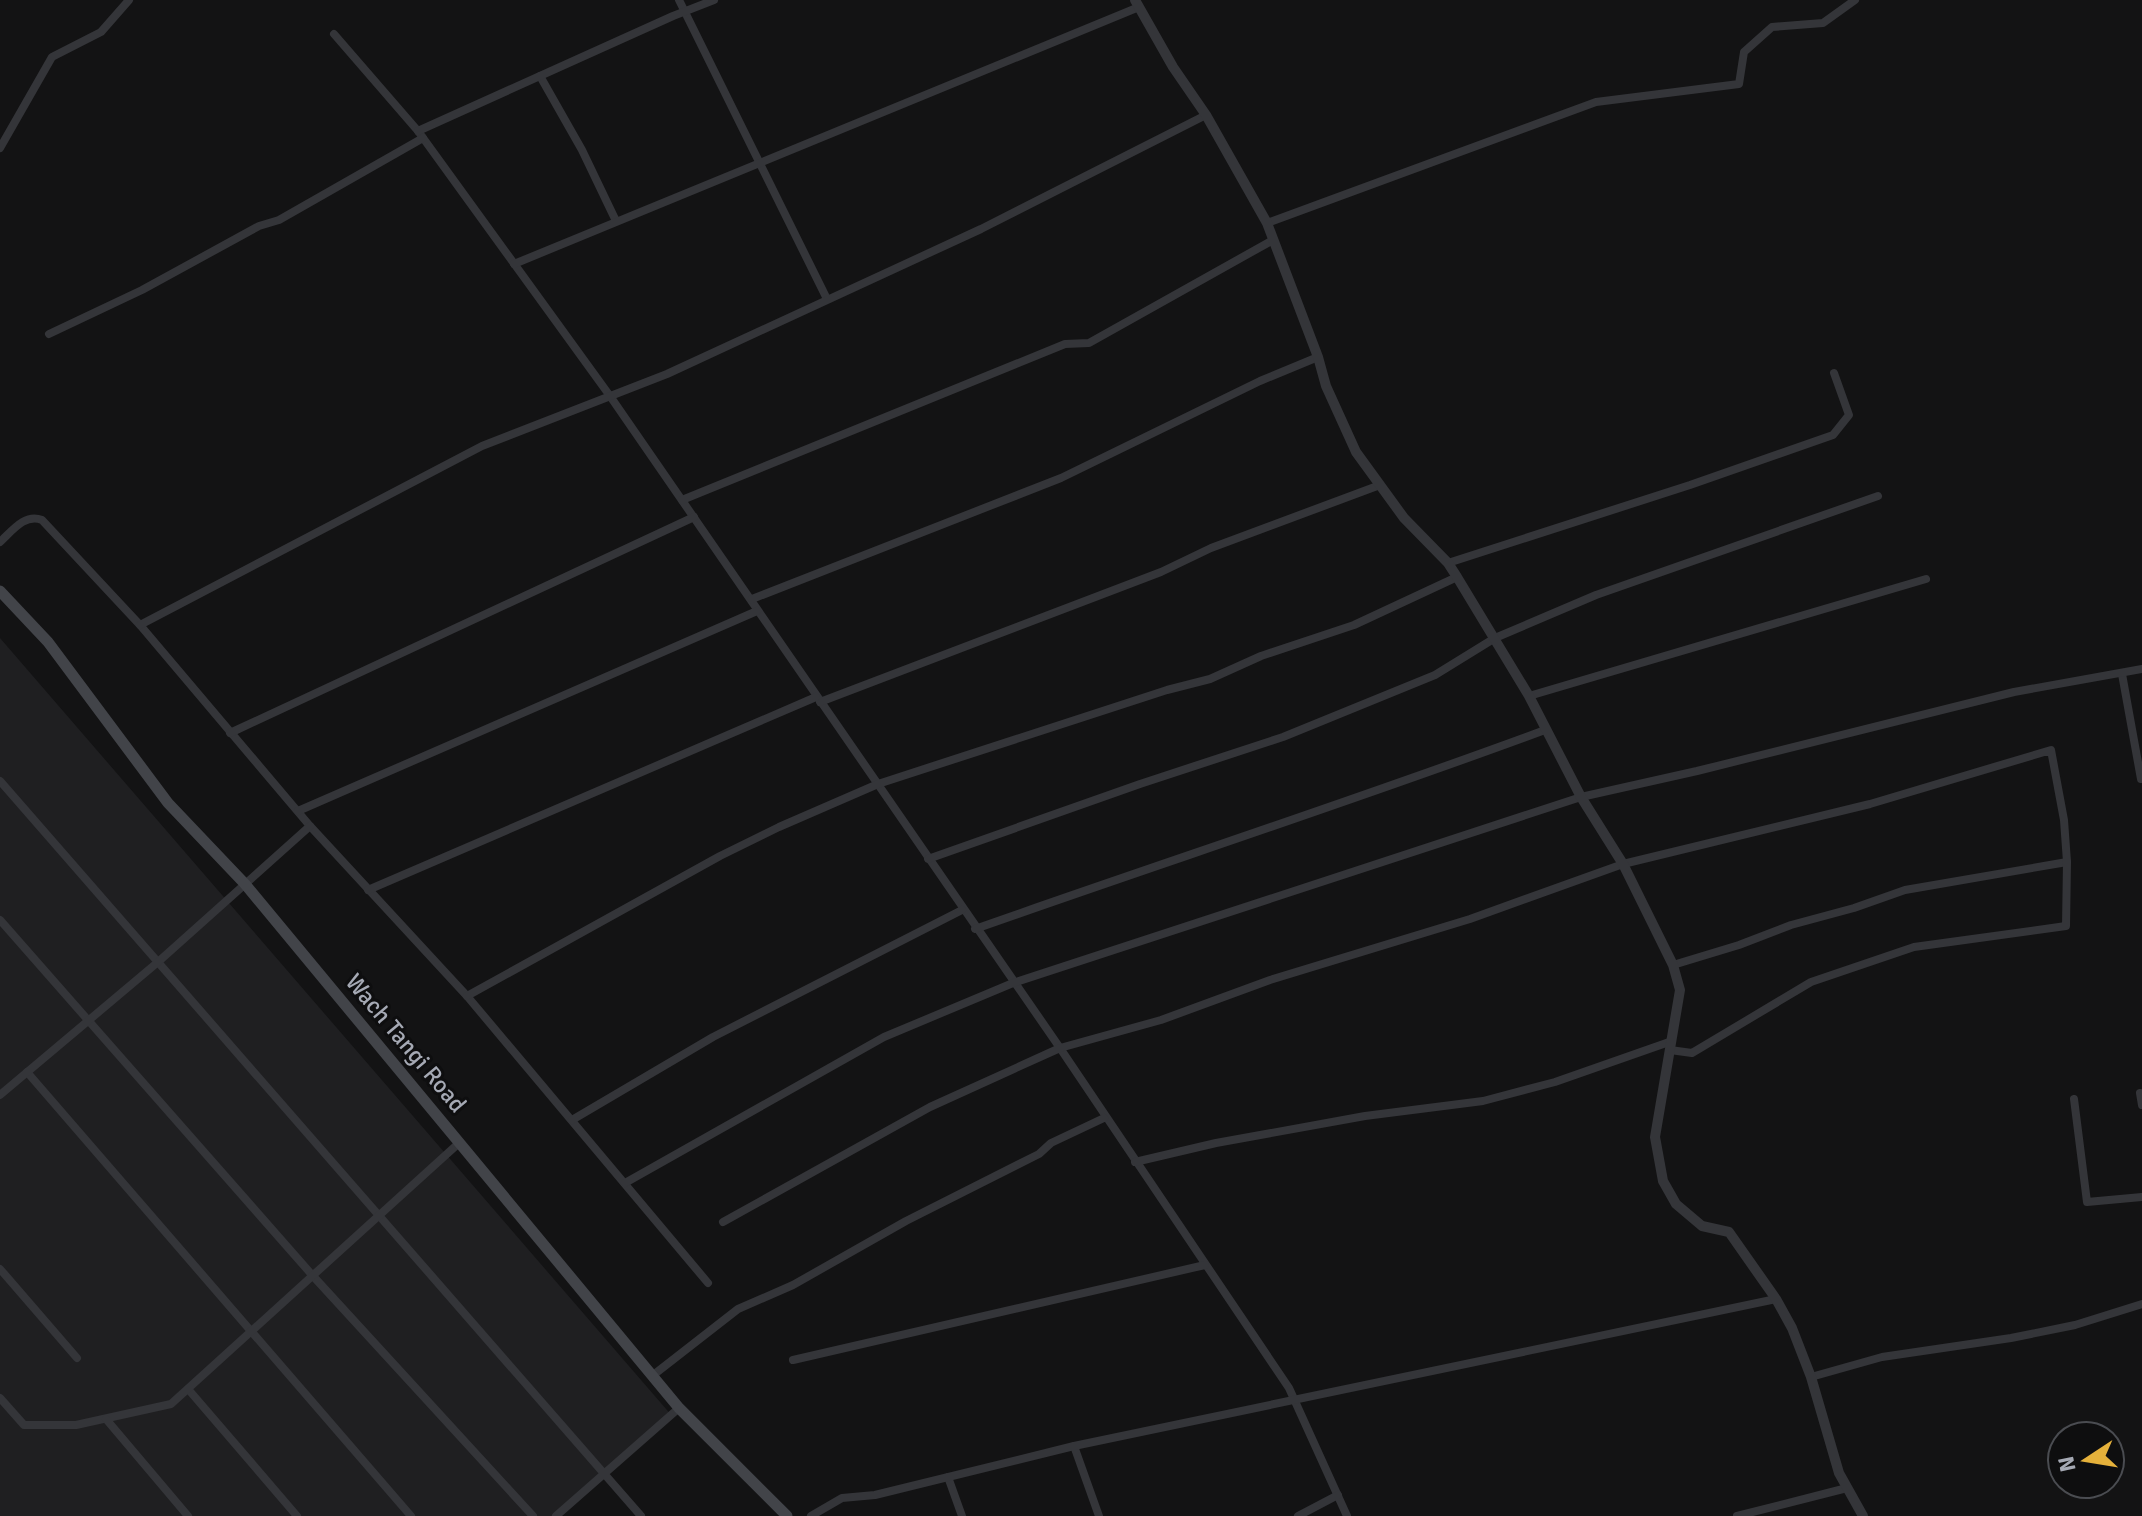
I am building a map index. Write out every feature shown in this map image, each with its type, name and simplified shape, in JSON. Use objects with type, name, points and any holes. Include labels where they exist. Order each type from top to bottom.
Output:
[{"type":"main road","name":"Wach Tangi Road","points":[[0,591],[48,642],[168,803],[245,884],[679,1408],[787,1516]]},
{"type":"street","points":[[0,148],[52,57],[101,32],[129,0]]},
{"type":"street","points":[[679,0],[827,299]]},
{"type":"street","points":[[49,334],[142,290],[259,226],[279,220],[420,135],[540,76],[714,0]]},
{"type":"street","points":[[1267,223],[1596,102],[1739,84],[1744,52],[1772,27],[1823,23],[1855,0]]},
{"type":"street","points":[[514,264],[1137,3],[1173,67],[1206,115],[1267,223],[1326,386],[1356,452],[1404,518],[1448,563],[1495,638],[1581,797],[1623,864],[1673,965],[1680,990],[1655,1137],[1663,1181],[1676,1204],[1702,1226],[1729,1232],[1776,1299],[1792,1328],[1811,1377],[1839,1473],[1863,1516]]},
{"type":"street","points":[[334,34],[420,135],[610,396],[1060,1048],[1104,1118],[1289,1388],[1347,1516]]},
{"type":"street","points":[[540,76],[582,150],[616,221]]},
{"type":"street","points":[[140,625],[482,446],[667,374],[981,229],[1206,115]]},
{"type":"street","points":[[682,500],[1065,344],[1089,343],[1273,240]]},
{"type":"street","points":[[752,599],[1061,478],[1260,381],[1318,357]]},
{"type":"street","points":[[1448,563],[1833,435],[1849,415],[1834,373]]},
{"type":"street","points":[[368,890],[818,700],[1161,572],[1211,548],[1380,485]]},
{"type":"street","points":[[928,859],[1283,737],[1435,675],[1495,638],[1596,595],[1878,496]]},
{"type":"street","points":[[230,733],[694,517]]},
{"type":"street","points":[[0,542],[28,518],[42,520],[140,625],[310,826],[467,996],[708,1283]]},
{"type":"street","points":[[467,996],[720,856],[878,784],[1167,690],[1210,679],[1261,656],[1354,625],[1457,577]]},
{"type":"street","points":[[1529,696],[1926,579]]},
{"type":"street","points":[[298,811],[757,611]]},
{"type":"street","points":[[625,1183],[884,1037],[1013,983],[1581,797],[2014,692],[2142,669]]},
{"type":"street","points":[[2122,674],[2141,779]]},
{"type":"street","points":[[975,929],[1222,842],[1327,809],[1545,730]]},
{"type":"street","points":[[723,1222],[930,1107],[1060,1048],[1161,1020],[1270,980],[1470,919],[1623,864],[1870,804],[2051,750],[2064,820],[2066,926],[1914,947],[1811,982],[1692,1053],[1671,1046],[1483,1101],[1350,1119],[1216,1143],[1135,1162]]},
{"type":"street","points":[[0,781],[641,1516]]},
{"type":"street","points":[[0,1095],[158,962],[310,826]]},
{"type":"street","points":[[1673,965],[1905,890],[2067,862]]},
{"type":"street","points":[[572,1120],[713,1037],[962,910]]},
{"type":"street","points":[[0,920],[313,1276],[533,1516]]},
{"type":"street","points":[[27,1072],[411,1516]]},
{"type":"street","points":[[2140,1093],[2142,1105]]},
{"type":"street","points":[[2074,1099],[2087,1202],[2142,1197]]},
{"type":"street","points":[[652,1376],[738,1309],[793,1285],[906,1221],[1039,1154],[1051,1143],[1104,1118]]},
{"type":"street","points":[[0,1398],[24,1425],[76,1425],[171,1404],[459,1143]]},
{"type":"street","points":[[793,1360],[1205,1265]]},
{"type":"street","points":[[0,1269],[77,1358]]},
{"type":"street","points":[[811,1516],[842,1498],[875,1495],[1074,1446],[1776,1299]]},
{"type":"street","points":[[1811,1377],[1882,1357],[2075,1325],[2142,1304]]},
{"type":"street","points":[[188,1389],[297,1516]]},
{"type":"street","points":[[556,1516],[679,1408]]},
{"type":"street","points":[[106,1419],[188,1516]]},
{"type":"street","points":[[1074,1446],[1099,1516]]},
{"type":"street","points":[[948,1477],[962,1516]]},
{"type":"street","points":[[1737,1516],[1847,1488]]},
{"type":"street","points":[[1298,1516],[1338,1495]]},
{"type":"shaded area","points":[[0,638],[673,1417],[560,1516],[0,1516]]}]
